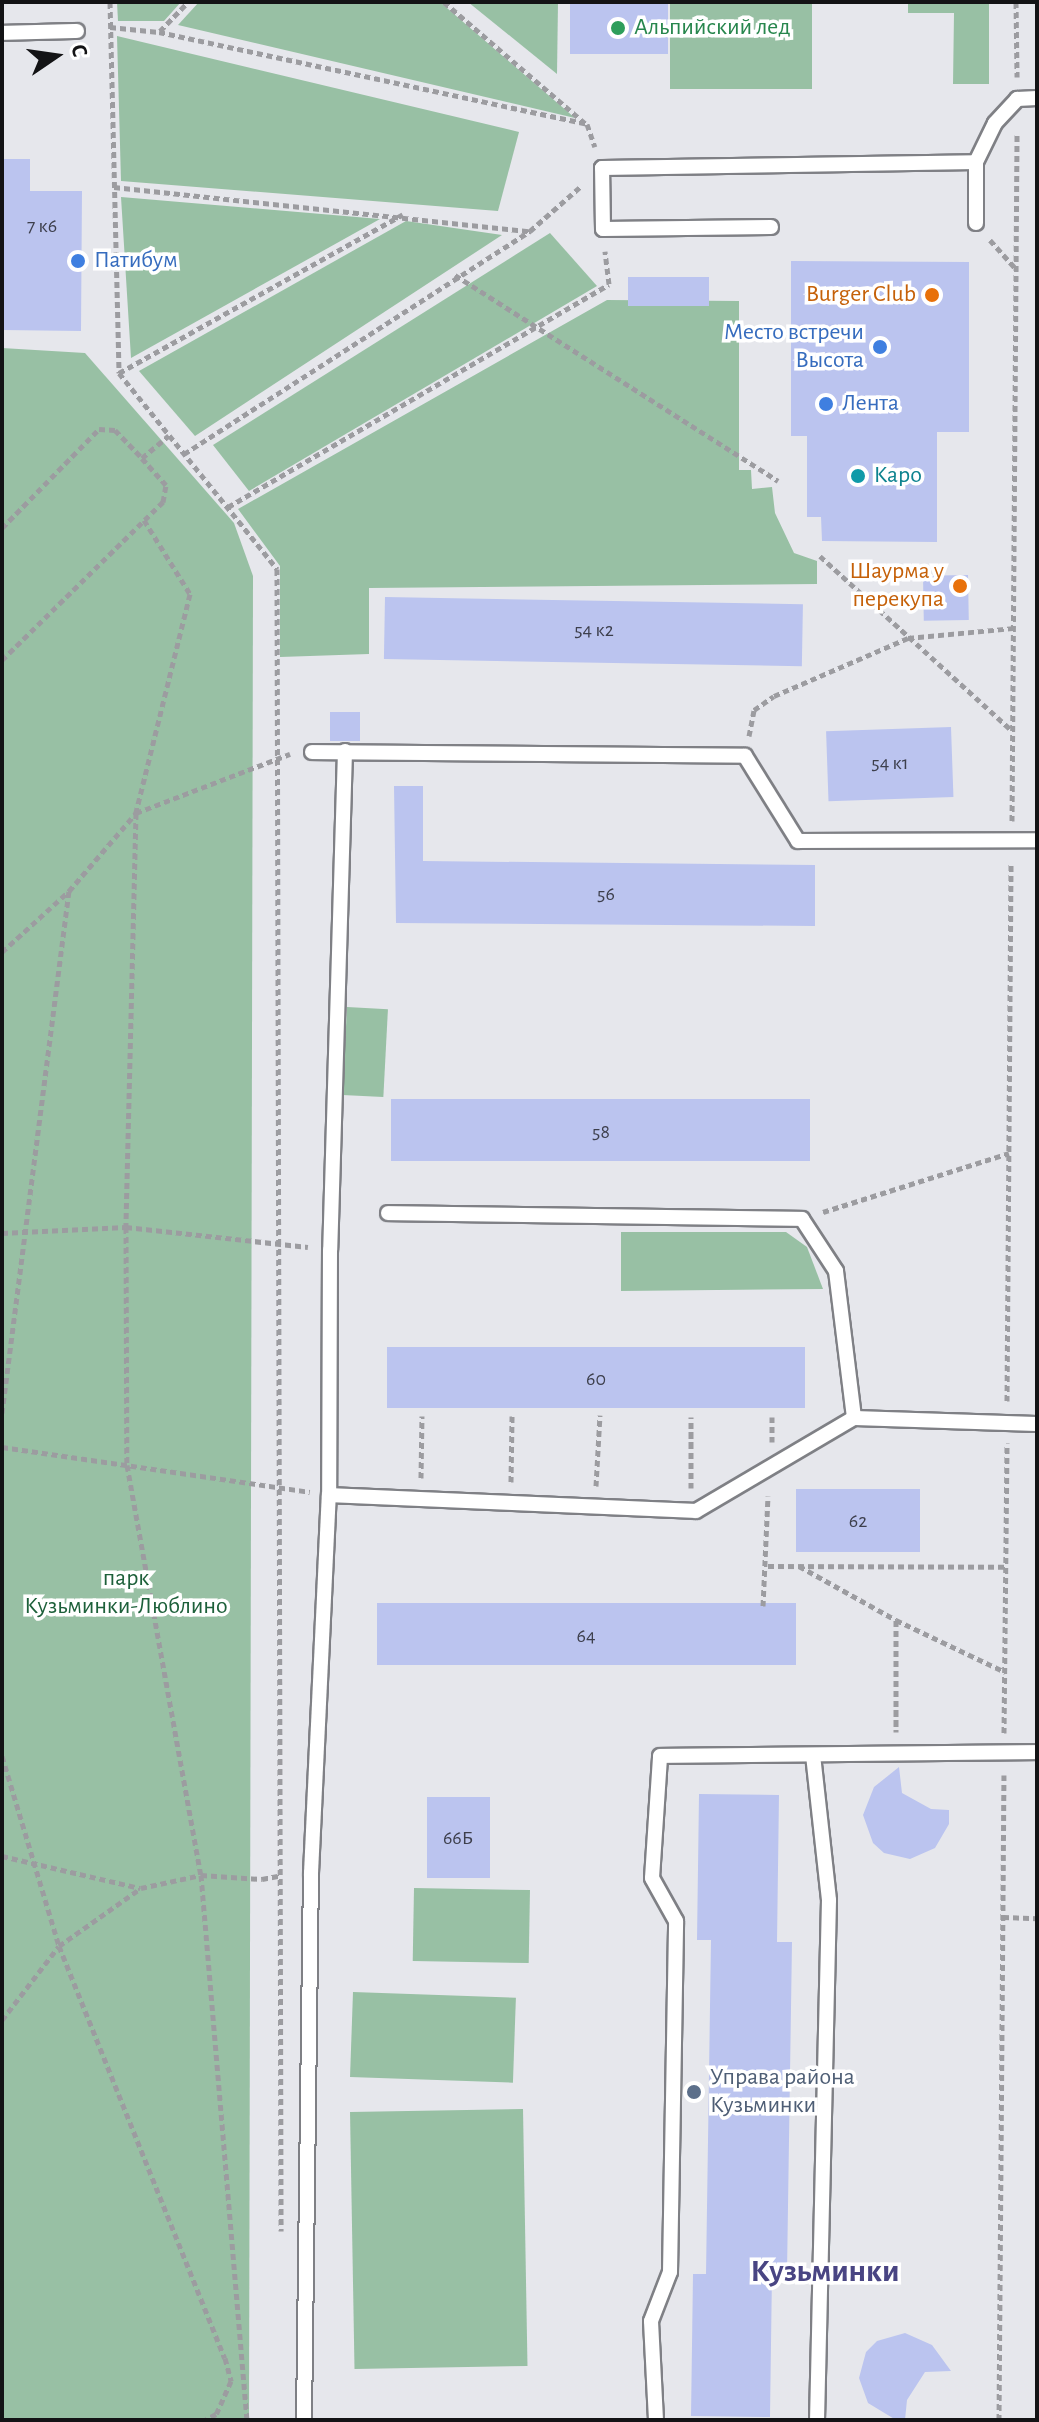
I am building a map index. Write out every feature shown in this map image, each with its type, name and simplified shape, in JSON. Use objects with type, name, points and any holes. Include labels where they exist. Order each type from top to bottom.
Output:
[{"type":"lane","points":[[2,33],[77,31]]},
{"type":"lane","points":[[976,223],[976,162],[995,123],[1017,99],[1037,98]]},
{"type":"lane","points":[[771,227],[603,229],[602,168],[976,162]]},
{"type":"lane","points":[[304,2420],[311,1873],[329,1495],[330,1250],[345,751]]},
{"type":"lane","points":[[312,752],[745,756],[798,841],[1037,840]]},
{"type":"lane","points":[[388,1213],[802,1219],[836,1271],[854,1418]]},
{"type":"lane","points":[[329,1495],[690,1511],[854,1418],[1037,1424]]},
{"type":"lane","points":[[656,2420],[651,2321],[670,2272],[676,1921],[652,1878],[660,1756],[1037,1752]]},
{"type":"lane","points":[[813,1755],[829,1900],[821,2419]]},
{"type":"path","points":[[110,2],[119,373],[277,569],[281,2249]]},
{"type":"path","points":[[159,32],[188,2]]},
{"type":"path","points":[[184,454],[455,275],[530,231],[602,168],[587,124],[444,2]]},
{"type":"path","points":[[110,27],[159,32],[587,124]]},
{"type":"path","points":[[114,187],[404,213],[530,231]]},
{"type":"path","points":[[119,373],[404,213]]},
{"type":"path","points":[[976,223],[1016,269],[999,2420]]},
{"type":"path","points":[[228,507],[609,284],[603,229]]},
{"type":"path","points":[[455,275],[778,481]]},
{"type":"path","points":[[2,528],[99,429],[115,430],[142,458],[168,495],[2,660]]},
{"type":"path","points":[[142,458],[169,435]]},
{"type":"path","points":[[144,520],[190,594],[136,813],[126,1227],[127,1465],[201,1875],[247,2420]]},
{"type":"path","points":[[820,556],[1012,731]]},
{"type":"path","points":[[745,756],[754,710],[774,696],[908,638],[1013,628]]},
{"type":"path","points":[[2,952],[69,891],[136,813],[277,756],[312,752]]},
{"type":"path","points":[[2,1413],[69,891]]},
{"type":"path","points":[[802,1219],[1009,1153]]},
{"type":"path","points":[[2,1233],[126,1227],[330,1250]]},
{"type":"path","points":[[595,1507],[600,1415]]},
{"type":"path","points":[[422,1416],[422,1499]]},
{"type":"path","points":[[510,1503],[512,1416]]},
{"type":"path","points":[[690,1511],[691,1417]]},
{"type":"path","points":[[2,1447],[329,1495]]},
{"type":"path","points":[[763,1606],[768,1566],[768,1465]]},
{"type":"path","points":[[768,1566],[1005,1567]]},
{"type":"path","points":[[799,1566],[896,1620],[1005,1672]]},
{"type":"path","points":[[896,1620],[896,1754]]},
{"type":"path","points":[[2,1756],[59,1946],[225,2358],[231,2381],[216,2414],[205,2420]]},
{"type":"path","points":[[2,1856],[141,1888]]},
{"type":"path","points":[[2,2020],[59,1946],[141,1888],[201,1875],[262,1879],[311,1873]]},
{"type":"path","points":[[1003,1917],[1037,1918]]},
{"type":"green space","points":[[117,2],[181,2],[164,21],[118,21]]},
{"type":"green space","points":[[199,2],[440,2],[575,118],[178,25]]},
{"type":"green space","points":[[468,2],[558,2],[557,74]]},
{"type":"green space","points":[[670,2],[812,2],[812,89],[670,89]]},
{"type":"green space","points":[[908,2],[989,2],[989,84],[953,84],[954,13],[908,13]]},
{"type":"green space","points":[[117,36],[519,132],[498,211],[121,181]]},
{"type":"green space","points":[[121,197],[380,219],[131,358]]},
{"type":"green space","points":[[406,221],[502,235],[195,436],[139,371]]},
{"type":"green space","points":[[550,233],[597,286],[249,491],[213,445]]},
{"type":"green space","points":[[607,300],[739,301],[739,470],[751,470],[752,489],[772,487],[775,513],[794,553],[817,561],[817,584],[369,588],[369,654],[280,657],[280,566],[238,509]]},
{"type":"green space","name":"парк Кузьминки-Люблино","points":[[2,348],[85,353],[234,523],[253,576],[249,2420],[2,2420]]},
{"type":"green space","points":[[347,1007],[388,1009],[383,1097],[342,1095]]},
{"type":"green space","points":[[621,1232],[786,1232],[807,1247],[823,1289],[621,1291]]},
{"type":"green space","points":[[414,1888],[530,1890],[529,1963],[413,1961]]},
{"type":"green space","points":[[353,1992],[516,1998],[513,2083],[350,2077]]},
{"type":"green space","points":[[523,2109],[527,2366],[355,2369],[350,2112]]},
{"type":"building","name":"Альпийский лед","points":[[570,2],[668,2],[668,54],[570,54]]},
{"type":"building","points":[[2,159],[30,159],[30,191],[82,191],[81,331],[2,330]]},
{"type":"building","name":"Место встречи Высота","points":[[791,261],[969,262],[969,432],[937,432],[937,542],[822,541],[821,517],[807,517],[807,436],[791,436]]},
{"type":"building","points":[[628,277],[709,277],[709,306],[628,306]]},
{"type":"building","points":[[968,575],[969,620],[924,621],[923,576]]},
{"type":"building","points":[[385,597],[803,604],[802,666],[384,659]]},
{"type":"building","points":[[330,712],[360,712],[360,741],[330,741]]},
{"type":"building","points":[[951,727],[953,797],[829,801],[826,731]]},
{"type":"building","points":[[394,786],[423,786],[423,861],[815,865],[815,926],[396,923]]},
{"type":"building","points":[[391,1099],[810,1099],[810,1161],[391,1161]]},
{"type":"building","points":[[387,1347],[805,1347],[805,1408],[387,1408]]},
{"type":"building","points":[[796,1489],[920,1489],[920,1552],[796,1552]]},
{"type":"building","points":[[377,1603],[796,1603],[796,1665],[377,1665]]},
{"type":"building","points":[[899,1767],[902,1793],[931,1809],[949,1810],[949,1824],[935,1848],[910,1859],[884,1853],[873,1843],[863,1815],[874,1787]]},
{"type":"building","points":[[699,1794],[779,1795],[777,1942],[792,1942],[787,2273],[772,2273],[770,2417],[691,2416],[693,2274],[706,2274],[711,1940],[697,1940]]},
{"type":"building","points":[[427,1797],[490,1797],[490,1878],[427,1878]]},
{"type":"building","points":[[905,2333],[932,2345],[951,2371],[925,2372],[907,2400],[905,2420],[896,2420],[868,2403],[859,2378],[866,2352],[877,2341]]},
{"type":"place","name":"Альпийский лед","points":[[618,28]]},
{"type":"place","name":"Патибум","points":[[78,261]]},
{"type":"place","name":"Burger Club","points":[[932,295]]},
{"type":"place","name":"Место встречи Высота","points":[[880,347]]},
{"type":"place","name":"Лента","points":[[826,404]]},
{"type":"place","name":"Kapo","points":[[858,476]]},
{"type":"place","name":"Шаурма у перекупа","points":[[960,586]]},
{"type":"place","name":"Управа района Кузьминки","points":[[694,2092]]},
{"type":"district","name":"Кузьминки","points":[[825,2271]]}]
